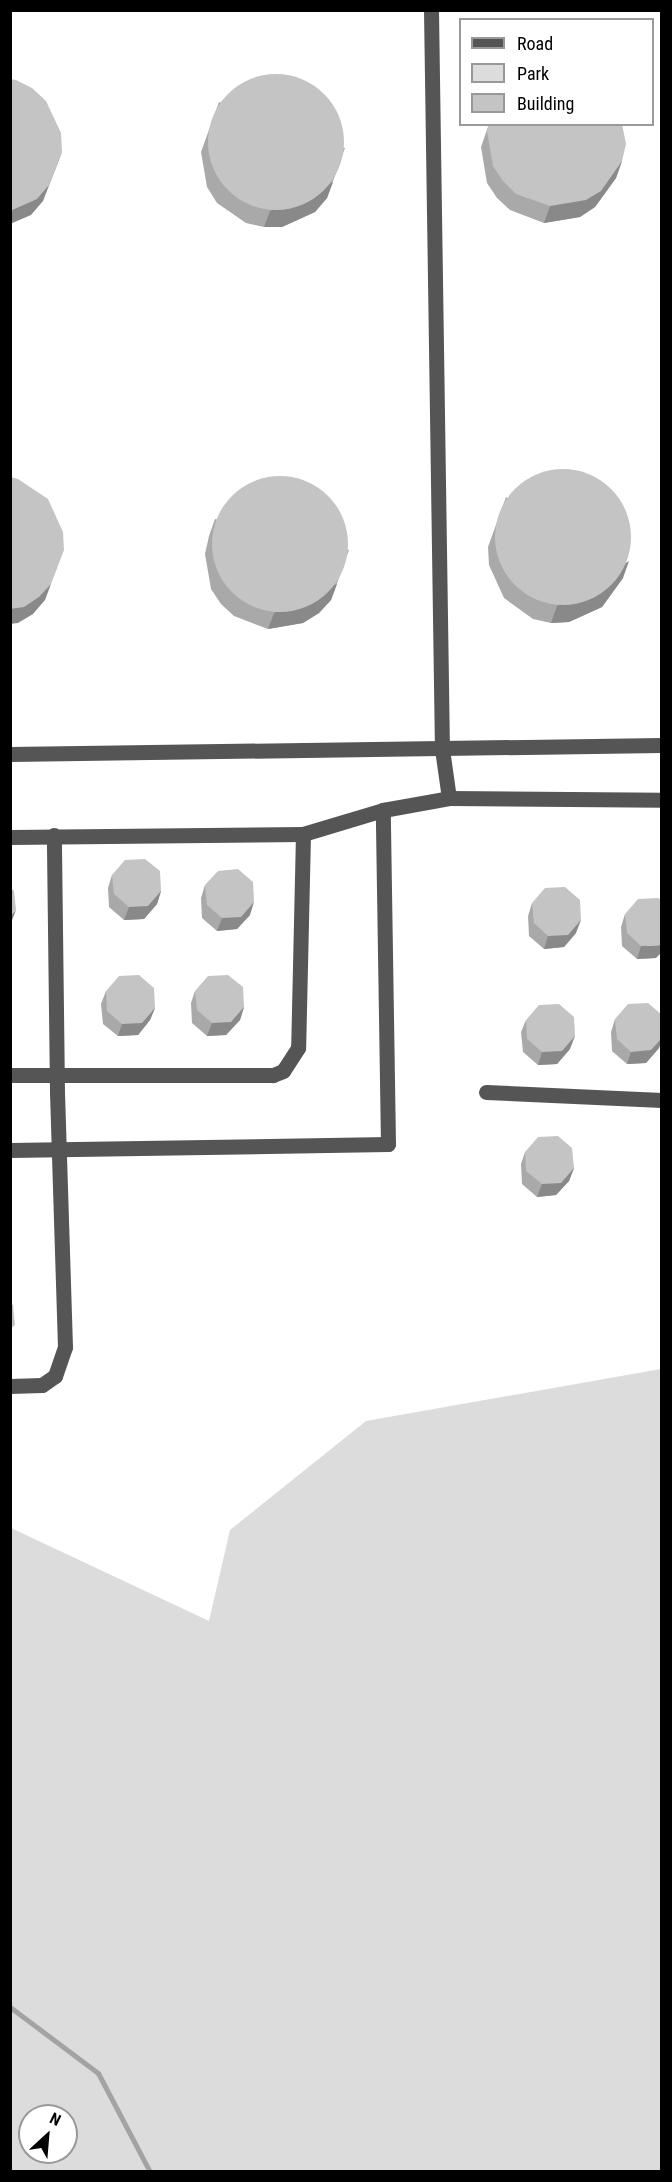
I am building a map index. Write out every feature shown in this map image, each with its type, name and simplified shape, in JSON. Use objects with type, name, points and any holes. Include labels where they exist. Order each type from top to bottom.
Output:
[{"type":"lane","points":[[431,10],[442,749],[449,798]]},
{"type":"lane","points":[[10,754],[662,745]]},
{"type":"lane","points":[[10,837],[303,834],[383,810],[449,798],[662,800]]},
{"type":"lane","points":[[10,1150],[388,1144],[383,810]]},
{"type":"lane","points":[[10,1075],[273,1075],[283,1071],[298,1048],[303,834]]},
{"type":"lane","points":[[10,1386],[42,1385],[55,1376],[62,1362],[54,835]]},
{"type":"lane","points":[[486,1092],[662,1100]]},
{"type":"green space","points":[[661,1369],[661,2171],[11,2171],[11,1528],[209,1621],[230,1530],[366,1421]]},
{"type":"building","points":[[276,74],[302,79],[314,85],[324,94],[333,104],[339,116],[344,142],[339,168],[333,180],[324,190],[314,199],[302,205],[276,210],[250,205],[238,199],[228,190],[219,180],[213,168],[208,142],[213,116],[219,104],[228,94],[238,85],[250,79]]},
{"type":"building","points":[[10,79],[32,88],[46,101],[61,133],[62,152],[49,185],[37,199],[10,211]]},
{"type":"building","points":[[488,126],[622,126],[626,144],[622,161],[601,191],[586,200],[550,206],[516,194],[503,181],[493,166],[487,131]]},
{"type":"building","points":[[563,469],[589,474],[601,480],[611,489],[620,499],[626,511],[631,537],[626,563],[620,575],[611,585],[601,594],[589,600],[563,605],[537,600],[525,594],[515,585],[506,575],[500,563],[495,537],[500,511],[506,499],[515,489],[525,480],[537,474]]},
{"type":"building","points":[[280,476],[306,481],[318,487],[328,496],[337,506],[343,518],[348,544],[343,570],[337,582],[328,592],[318,601],[306,607],[280,612],[254,607],[242,601],[232,592],[223,582],[217,570],[212,544],[217,518],[223,506],[232,496],[242,487],[254,481]]},
{"type":"building","points":[[10,477],[18,479],[48,499],[63,532],[64,550],[51,584],[39,597],[24,607],[10,609]]},
{"type":"building","points":[[145,859],[160,871],[161,891],[148,906],[129,907],[114,894],[112,875],[125,860]]},
{"type":"building","points":[[238,869],[253,882],[254,902],[241,917],[222,918],[207,905],[205,885],[218,871]]},
{"type":"building","points":[[10,887],[14,891],[16,910],[10,916]]},
{"type":"building","points":[[565,887],[580,900],[581,920],[568,935],[548,936],[534,923],[532,903],[545,888]]},
{"type":"building","points":[[658,898],[662,901],[662,945],[641,946],[627,933],[625,914],[638,899]]},
{"type":"building","points":[[139,975],[154,988],[155,1008],[142,1023],[122,1024],[107,1011],[106,991],[119,976]]},
{"type":"building","points":[[228,975],[243,987],[244,1007],[231,1022],[212,1023],[197,1010],[195,991],[208,976]]},
{"type":"building","points":[[648,1003],[662,1015],[662,1038],[651,1050],[631,1052],[617,1039],[615,1019],[628,1004]]},
{"type":"building","points":[[559,1004],[574,1017],[575,1036],[562,1051],[542,1052],[527,1039],[526,1020],[539,1005]]},
{"type":"building","points":[[558,1136],[572,1148],[574,1168],[561,1183],[542,1184],[526,1171],[525,1152],[538,1137]]},
{"type":"building","points":[[10,1303],[13,1305],[15,1325],[10,1329]]},
{"type":"waterway","points":[[10,2007],[98,2073],[150,2172]]}]
